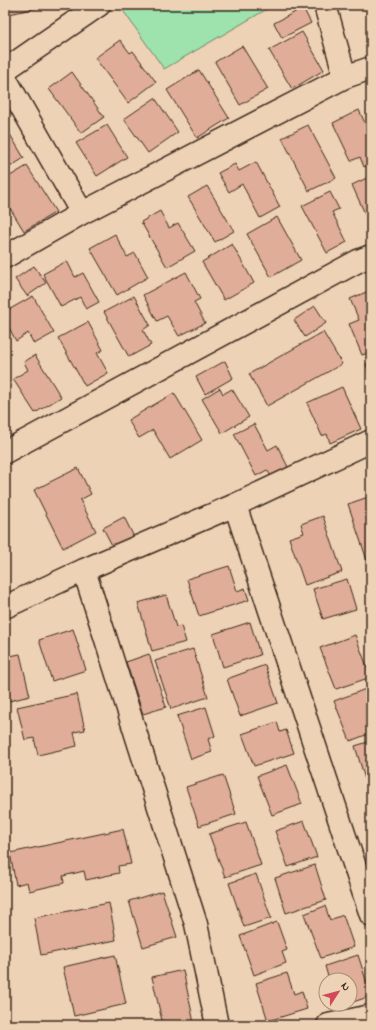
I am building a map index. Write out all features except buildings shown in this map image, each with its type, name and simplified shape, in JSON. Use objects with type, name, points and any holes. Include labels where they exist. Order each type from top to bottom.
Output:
[{"type":"street","points":[[5,70],[98,5]]},
{"type":"street","points":[[325,5],[345,77]]},
{"type":"street","points":[[5,257],[82,213],[345,77],[371,68]]},
{"type":"street","points":[[5,78],[82,213]]},
{"type":"street","points":[[5,452],[358,261],[371,256]]},
{"type":"street","points":[[5,607],[84,570],[235,505],[371,440]]},
{"type":"street","points":[[235,505],[371,915]]},
{"type":"street","points":[[84,570],[196,924],[217,1025]]},
{"type":"street","points":[[328,1025],[371,1016]]},
{"type":"green space","points":[[124,5],[274,5],[164,69],[122,9]]}]
